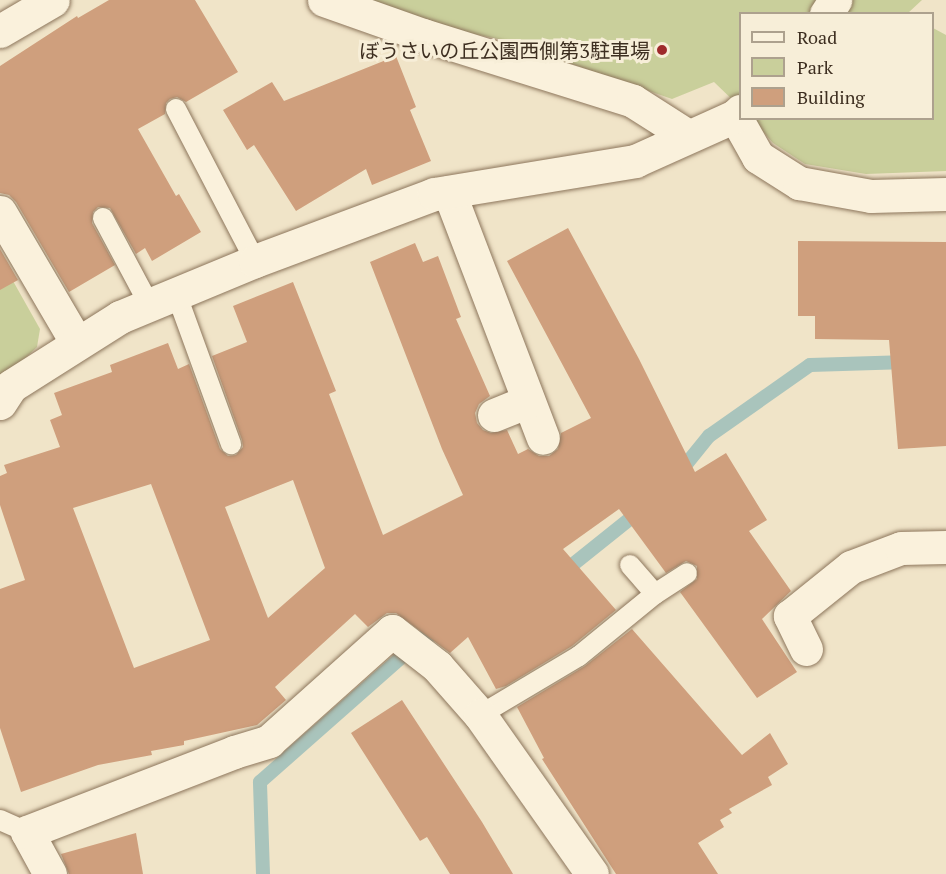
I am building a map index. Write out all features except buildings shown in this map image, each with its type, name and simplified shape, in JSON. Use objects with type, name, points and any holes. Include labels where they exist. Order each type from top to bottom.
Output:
[{"type":"street","points":[[0,31],[53,0]]},
{"type":"street","points":[[324,0],[423,35],[633,101],[688,136]]},
{"type":"street","points":[[0,404],[11,386],[120,317],[255,261],[434,195],[635,161],[738,113]]},
{"type":"street","points":[[741,120],[758,157],[799,183],[871,195],[946,194]]},
{"type":"street","points":[[449,192],[543,438]]},
{"type":"street","points":[[0,212],[77,343]]},
{"type":"street","points":[[494,415],[528,401]]},
{"type":"street","points":[[806,649],[790,616],[850,567],[901,548],[946,547]]},
{"type":"street","points":[[50,874],[14,826],[270,741],[392,631],[437,666],[480,715],[592,874]]},
{"type":"lane","points":[[176,109],[255,261]]},
{"type":"lane","points":[[103,218],[163,299],[231,444]]},
{"type":"lane","points":[[630,565],[655,594]]},
{"type":"lane","points":[[480,715],[579,656],[655,594],[687,573]]},
{"type":"green space","points":[[363,0],[922,0],[909,12],[739,12],[739,106],[714,82],[672,99],[503,40],[431,25]]},
{"type":"green space","points":[[934,29],[946,35],[946,171],[866,174],[805,164],[773,143],[753,120],[934,120]]},
{"type":"green space","points":[[13,281],[40,329],[37,347],[0,382],[0,289]]},
{"type":"waterway","points":[[679,473],[709,436],[810,365],[908,362]]},
{"type":"waterway","points":[[561,574],[642,509]]},
{"type":"waterway","points":[[263,874],[260,782],[428,634],[444,635]]},
{"type":"place","name":"ぼうさいの丘公園西側第3駐車場","points":[[662,50]]}]
